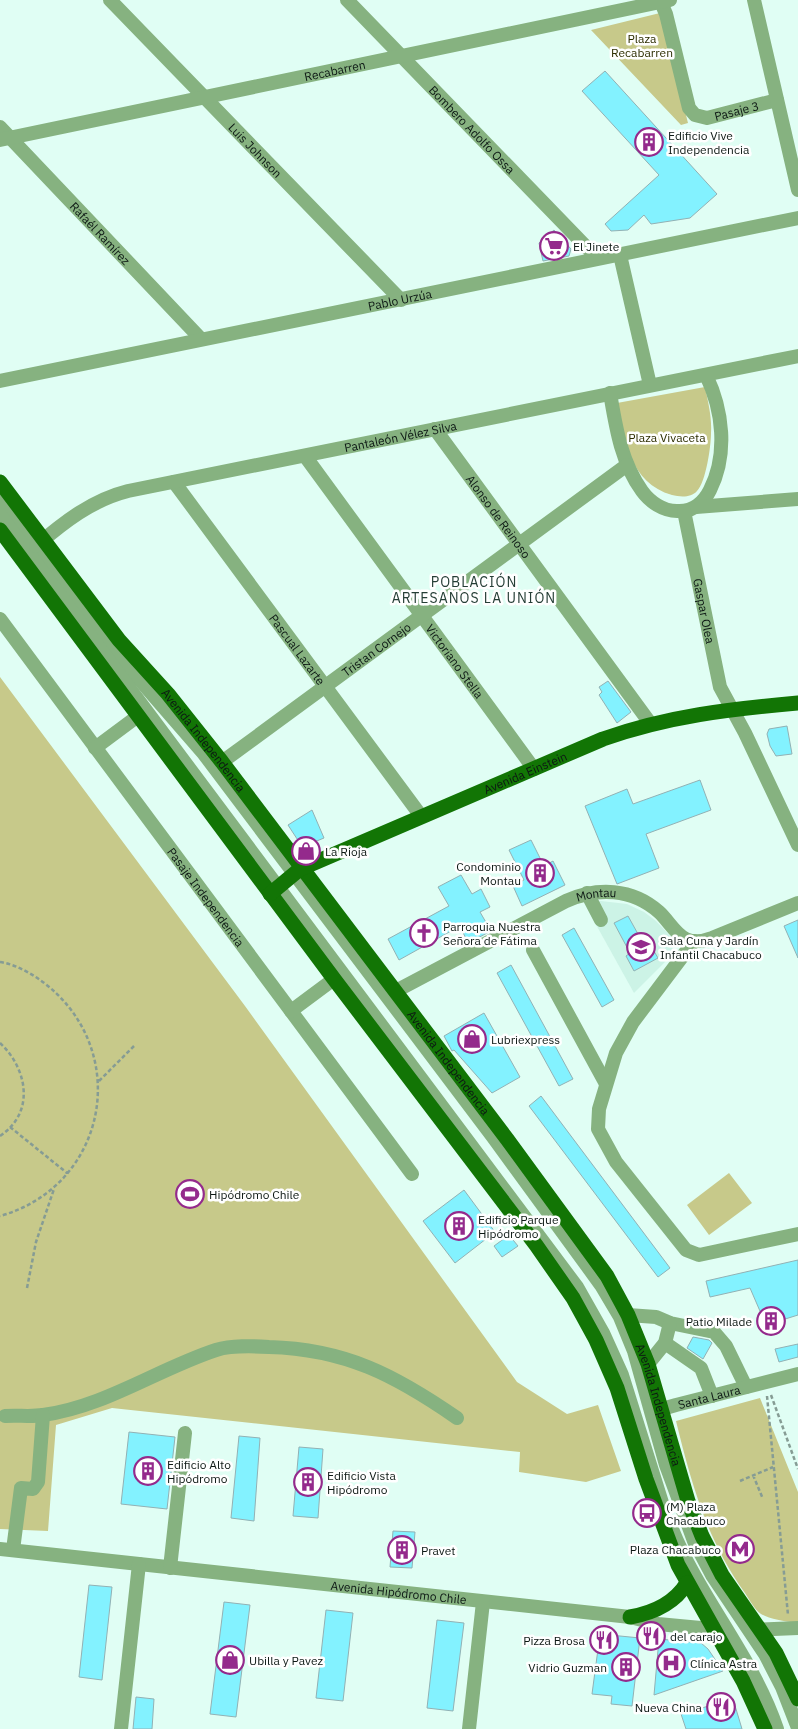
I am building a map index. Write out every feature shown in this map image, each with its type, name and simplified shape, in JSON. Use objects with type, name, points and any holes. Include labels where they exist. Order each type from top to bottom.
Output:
[{"type":"main road","name":"Avenida Independencia","points":[[0,482],[33,549],[138,716],[274,890],[334,980],[482,1172],[562,1282],[585,1319],[607,1362],[636,1434],[663,1529],[687,1583],[720,1629],[765,1729]]},
{"type":"main road","name":"Avenida Independencia","points":[[0,530],[33,549],[173,700],[222,762],[296,871],[394,992],[579,1236],[607,1276],[628,1315],[648,1364],[657,1413],[702,1536],[754,1630],[776,1653],[798,1698]]},
{"type":"main road","name":"Avenida Einstein","points":[[274,890],[296,871],[603,739],[650,723],[731,709],[798,703]]},
{"type":"main road","points":[[630,1617],[648,1613],[668,1604],[687,1583]]},
{"type":"street","name":"Luis Johnson","points":[[110,0],[401,300]]},
{"type":"street","name":"Bombero Adolfo Ossa","points":[[347,0],[596,258]]},
{"type":"street","points":[[754,0],[798,190]]},
{"type":"street","name":"Recabarren","points":[[5,139],[664,1]]},
{"type":"street","name":"Pasaje 3","points":[[664,1],[689,108],[695,115],[707,118],[777,100]]},
{"type":"street","name":"Rafaél Ramírez","points":[[0,128],[5,139],[201,339]]},
{"type":"street","name":"Pablo Urzúa","points":[[0,381],[798,218]]},
{"type":"street","points":[[620,255],[650,385]]},
{"type":"street","name":"Pantaleón Vélez Silva","points":[[33,549],[86,507],[108,496],[798,356]]},
{"type":"street","points":[[690,509],[702,502],[711,488],[721,453],[719,414],[706,375]]},
{"type":"street","points":[[610,393],[620,446],[627,465],[648,499],[665,510],[798,499]]},
{"type":"street","name":"Alonso de Reinoso","points":[[435,429],[650,723]]},
{"type":"street","name":"Victoriano Stella","points":[[305,456],[534,769]]},
{"type":"street","name":"Tristan Cornejo","points":[[222,762],[627,465]]},
{"type":"street","name":"Pascual Lazarte","points":[[174,482],[421,816]]},
{"type":"street","points":[[0,497],[33,549],[274,890],[577,1287],[613,1353],[636,1434],[675,1538],[720,1629],[764,1696],[777,1729]]},
{"type":"street","name":"Gaspar Olea","points":[[690,509],[720,688],[745,733],[798,845]]},
{"type":"street","points":[[0,515],[33,549],[106,642],[192,740],[296,871],[601,1285],[620,1317],[657,1413],[636,1434]]},
{"type":"street","name":"Pasaje Independencia","points":[[0,620],[412,1174]]},
{"type":"street","points":[[95,748],[138,716]]},
{"type":"street","name":"Montau","points":[[394,992],[566,901],[586,894],[608,891],[634,896],[658,911],[681,936],[694,941]]},
{"type":"street","points":[[586,894],[600,920]]},
{"type":"street","points":[[798,903],[709,939],[694,941],[633,1022],[616,1053],[599,1109],[598,1129],[616,1162],[686,1250],[699,1255],[798,1234]]},
{"type":"street","points":[[533,950],[606,1084]]},
{"type":"street","points":[[291,1011],[334,980]]},
{"type":"street","points":[[628,1315],[656,1317],[670,1323],[714,1332],[722,1340],[746,1387]]},
{"type":"street","points":[[648,1364],[665,1344],[670,1323]]},
{"type":"street","points":[[665,1344],[701,1368],[712,1396]]},
{"type":"street","points":[[5,1416],[43,1415],[101,1399],[218,1350],[252,1346],[294,1348],[351,1360],[398,1379],[456,1418]]},
{"type":"street","name":"Santa Laura","points":[[657,1413],[712,1396],[798,1374]]},
{"type":"street","points":[[7,1550],[21,1488],[33,1489],[38,1482],[43,1415]]},
{"type":"street","points":[[170,1568],[185,1433]]},
{"type":"street","name":"Avenida Hipódromo Chile","points":[[7,1550],[630,1617],[664,1625],[754,1630],[794,1628]]},
{"type":"street","points":[[121,1729],[140,1564]]},
{"type":"street","points":[[469,1729],[483,1602]]},
{"type":"street","points":[[754,1630],[798,1728]]},
{"type":"path","points":[[0,962],[7,963],[42,981],[71,1008],[91,1042],[99,1081],[95,1121],[80,1158],[54,1189],[21,1210],[0,1216]]},
{"type":"path","points":[[0,1042],[12,1054],[20,1069],[24,1086],[22,1103],[16,1119],[0,1136]]},
{"type":"path","points":[[99,1081],[135,1045]]},
{"type":"path","points":[[9,1127],[67,1173]]},
{"type":"path","points":[[27,1288],[36,1242],[54,1189]]},
{"type":"path","points":[[766,1382],[774,1467],[794,1628]]},
{"type":"path","points":[[766,1382],[798,1469]]},
{"type":"path","points":[[740,1481],[774,1467]]},
{"type":"path","points":[[753,1475],[763,1499]]},
{"type":"shaded area","name":"Sala Cuna y Jardín Infantil Chacabuco","points":[[601,901],[627,904],[644,912],[656,921],[673,939],[672,955],[634,993],[584,903]]},
{"type":"green space","name":"Plaza Recabarren","points":[[660,13],[688,123],[681,125],[591,30]]},
{"type":"green space","name":"Plaza Vivaceta","points":[[705,387],[710,410],[711,427],[710,446],[703,480],[697,491],[692,495],[672,495],[658,489],[647,481],[638,470],[626,445],[617,403]]},
{"type":"green space","name":"Hipódromo Chile","points":[[0,677],[245,1006],[517,1382],[567,1414],[598,1405],[621,1471],[586,1482],[519,1472],[520,1452],[112,1408],[56,1425],[48,1531],[0,1529]]},
{"type":"green space","points":[[729,1173],[752,1203],[709,1235],[687,1205]]},
{"type":"green space","name":"Plaza Chacabuco","points":[[760,1398],[798,1492],[798,1622],[769,1618],[761,1614],[752,1604],[732,1573],[710,1532],[694,1489],[676,1421]]},
{"type":"building","name":"Edificio Vive Independencia","points":[[605,71],[717,194],[690,218],[651,224],[644,215],[628,230],[611,231],[605,224],[659,175],[582,91]]},
{"type":"building","name":"El Jinete","points":[[554,230],[571,249],[569,256],[543,261],[539,243]]},
{"type":"building","points":[[608,681],[631,712],[617,723],[599,695],[602,692],[599,687]]},
{"type":"building","points":[[787,726],[792,754],[776,756],[770,746],[767,734],[769,729]]},
{"type":"building","points":[[700,780],[711,810],[646,834],[659,868],[617,884],[585,806],[627,789],[633,804]]},
{"type":"building","points":[[312,810],[324,838],[307,845],[301,845],[288,825]]},
{"type":"building","name":"Condominio Montau","points":[[531,840],[544,866],[553,861],[565,885],[522,906],[513,886],[524,880],[509,850]]},
{"type":"building","points":[[461,875],[472,894],[481,889],[490,907],[480,912],[491,931],[468,943],[460,926],[399,960],[388,939],[449,906],[438,887]]},
{"type":"building","points":[[628,916],[643,943],[648,941],[658,958],[634,971],[626,956],[630,953],[614,923]]},
{"type":"building","points":[[798,920],[798,958],[784,926]]},
{"type":"building","points":[[574,928],[614,1000],[602,1007],[562,935]]},
{"type":"building","points":[[511,965],[573,1079],[559,1086],[497,973]]},
{"type":"building","points":[[484,1013],[520,1077],[492,1093],[454,1050],[452,1051],[444,1036]]},
{"type":"building","points":[[541,1096],[670,1268],[658,1277],[529,1106]]},
{"type":"building","name":"Edificio Parque Hipódromo","points":[[464,1190],[495,1232],[455,1263],[423,1221]]},
{"type":"building","points":[[509,1235],[518,1246],[502,1257],[494,1246]]},
{"type":"building","points":[[798,1260],[798,1315],[766,1325],[750,1288],[710,1297],[706,1281]]},
{"type":"building","points":[[693,1337],[709,1340],[712,1343],[703,1359],[687,1348]]},
{"type":"building","name":"Patio Milade","points":[[798,1344],[798,1357],[779,1362],[775,1349]]},
{"type":"building","name":"Edificio Alto Hipódromo","points":[[129,1432],[175,1437],[167,1509],[121,1504]]},
{"type":"building","points":[[239,1436],[260,1438],[254,1521],[231,1518]]},
{"type":"building","name":"Edificio Vista Hipódromo","points":[[299,1447],[323,1449],[318,1518],[293,1516]]},
{"type":"building","name":"Pravet","points":[[393,1531],[415,1532],[412,1568],[390,1567]]},
{"type":"building","points":[[89,1585],[112,1587],[102,1680],[79,1677]]},
{"type":"building","name":"Ubilla y Pavez","points":[[224,1602],[250,1605],[236,1717],[210,1714]]},
{"type":"building","points":[[326,1610],[353,1613],[343,1701],[316,1698]]},
{"type":"building","points":[[437,1620],[464,1623],[453,1711],[427,1708]]},
{"type":"building","points":[[600,1634],[640,1638],[632,1706],[611,1704],[612,1696],[592,1694]]},
{"type":"building","points":[[659,1639],[701,1643],[708,1649],[723,1671],[654,1695]]},
{"type":"building","points":[[136,1697],[154,1699],[152,1729],[133,1729]]},
{"type":"building","name":"Nueva China","points":[[733,1699],[742,1729],[686,1729],[681,1714]]},
{"type":"place","name":"Edificio Vive Independencia","points":[[649,142]]},
{"type":"place","name":"El Jinete","points":[[554,246]]},
{"type":"place","name":"La Rioja","points":[[306,851]]},
{"type":"place","name":"Condominio Montau","points":[[540,873]]},
{"type":"place","name":"Parroquia Nuestra Señora de Fátima","points":[[424,933]]},
{"type":"place","name":"Sala Cuna y Jardín Infantil Chacabuco","points":[[641,947]]},
{"type":"place","name":"Lubriexpress","points":[[472,1039]]},
{"type":"place","name":"Hipódromo Chile","points":[[190,1194]]},
{"type":"place","name":"Edificio Parque Hipódromo","points":[[459,1226]]},
{"type":"place","name":"Patio Milade","points":[[771,1321]]},
{"type":"place","name":"Edificio Alto Hipódromo","points":[[148,1471]]},
{"type":"place","name":"Edificio Vista Hipódromo","points":[[308,1482]]},
{"type":"place","name":"(M) Plaza Chacabuco","points":[[647,1513]]},
{"type":"place","name":"Plaza Chacabuco","points":[[740,1549]]},
{"type":"place","name":"Pravet","points":[[402,1550]]},
{"type":"place","name":"del carajo","points":[[651,1636]]},
{"type":"place","name":"Pizza Brosa","points":[[604,1640]]},
{"type":"place","name":"Ubilla y Pavez","points":[[230,1660]]},
{"type":"place","name":"Clínica Astra","points":[[671,1663]]},
{"type":"place","name":"Vidrio Guzman","points":[[626,1667]]},
{"type":"place","name":"Nueva China","points":[[721,1707]]},
{"type":"district","name":"POBLACIÓN ARTESANOS LA UNIÓN","points":[[474,590]]}]
